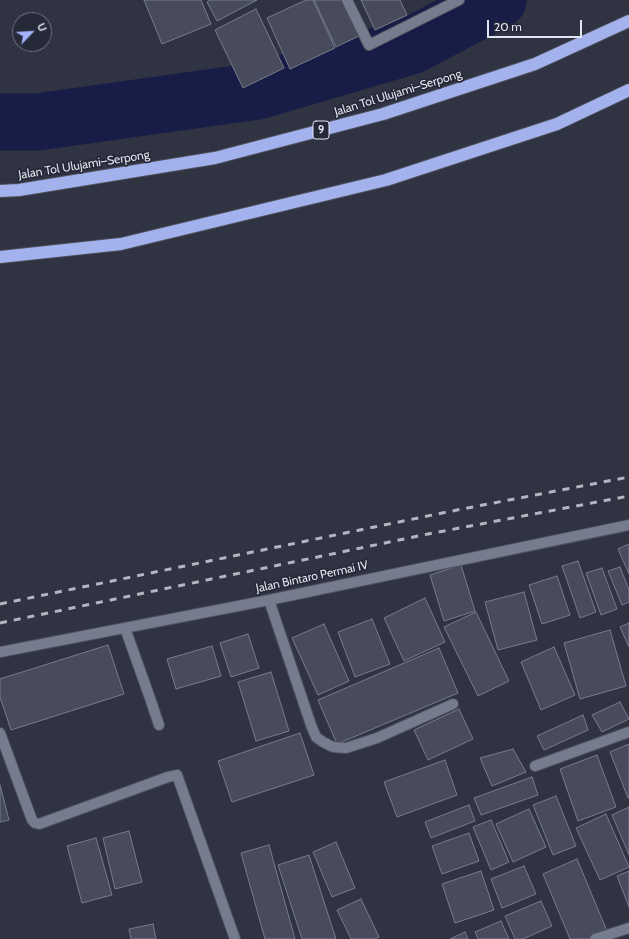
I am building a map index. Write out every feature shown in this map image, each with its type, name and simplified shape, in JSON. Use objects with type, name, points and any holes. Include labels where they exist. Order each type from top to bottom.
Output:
[{"type":"highway","name":"Jalan Tol Ulujami–Serpong","points":[[0,191],[19,190],[215,158],[383,114],[535,64],[629,21]]},
{"type":"highway","points":[[0,257],[121,244],[386,180],[557,124],[629,90]]},
{"type":"street","points":[[347,0],[369,45],[459,0]]},
{"type":"street","name":"Jalan Bintaro Permai IV","points":[[0,652],[269,600],[629,525]]},
{"type":"street","points":[[269,600],[311,725],[316,737],[322,742],[333,747],[346,748],[377,738],[453,704]]},
{"type":"street","points":[[125,628],[159,726]]},
{"type":"street","points":[[535,766],[629,732]]},
{"type":"street","points":[[0,733],[32,820],[39,824],[177,775],[235,939]]},
{"type":"street","points":[[595,939],[629,928]]},
{"type":"building","points":[[144,0],[201,0],[211,24],[162,44]]},
{"type":"building","points":[[210,0],[257,0],[217,21],[207,2]]},
{"type":"building","points":[[306,0],[313,0],[335,48],[290,69],[267,18]]},
{"type":"building","points":[[314,0],[343,0],[359,36],[336,47]]},
{"type":"building","points":[[361,0],[400,0],[407,15],[375,30]]},
{"type":"building","points":[[256,9],[284,68],[243,88],[215,30]]},
{"type":"building","points":[[629,544],[629,574],[618,549]]},
{"type":"building","points":[[578,561],[596,612],[580,618],[562,566]]},
{"type":"building","points":[[461,565],[475,611],[444,621],[430,575]]},
{"type":"building","points":[[620,567],[629,590],[629,602],[622,605],[608,571]]},
{"type":"building","points":[[602,568],[617,609],[601,615],[586,573]]},
{"type":"building","points":[[557,576],[570,615],[542,624],[529,585]]},
{"type":"building","points":[[524,592],[537,640],[498,650],[485,602]]},
{"type":"building","points":[[425,598],[445,642],[404,661],[384,618]]},
{"type":"building","points":[[476,612],[509,681],[478,696],[444,627]]},
{"type":"building","points":[[372,619],[390,664],[355,677],[338,632]]},
{"type":"building","points":[[629,623],[629,647],[620,627]]},
{"type":"building","points":[[324,624],[349,681],[318,695],[292,638]]},
{"type":"building","points":[[610,630],[626,686],[580,699],[564,643]]},
{"type":"building","points":[[248,634],[259,668],[231,677],[220,643]]},
{"type":"building","points":[[108,645],[124,694],[11,730],[0,697],[0,679]]},
{"type":"building","points":[[212,646],[221,676],[176,689],[167,659]]},
{"type":"building","points":[[554,647],[575,695],[541,710],[521,662]]},
{"type":"building","points":[[439,648],[458,693],[337,744],[318,700]]},
{"type":"building","points":[[271,672],[289,731],[256,741],[238,682]]},
{"type":"building","points":[[620,702],[629,719],[602,732],[592,715]]},
{"type":"building","points":[[459,709],[473,739],[428,760],[414,730]]},
{"type":"building","points":[[583,715],[588,730],[544,750],[537,736]]},
{"type":"building","points":[[300,733],[314,775],[232,802],[218,761]]},
{"type":"building","points":[[629,744],[629,798],[628,798],[610,752]]},
{"type":"building","points":[[513,749],[526,772],[492,786],[480,758]]},
{"type":"building","points":[[597,755],[616,807],[578,821],[560,769]]},
{"type":"building","points":[[445,760],[457,795],[397,817],[384,782]]},
{"type":"building","points":[[532,777],[538,795],[481,815],[474,798]]},
{"type":"building","points":[[0,785],[9,820],[0,822]]},
{"type":"building","points":[[556,796],[576,846],[553,855],[533,805]]},
{"type":"building","points":[[469,805],[475,821],[431,838],[425,822]]},
{"type":"building","points":[[629,807],[629,855],[612,815]]},
{"type":"building","points":[[529,809],[546,847],[513,862],[496,824]]},
{"type":"building","points":[[606,814],[629,867],[600,880],[576,828]]},
{"type":"building","points":[[491,820],[509,862],[491,870],[473,827]]},
{"type":"building","points":[[129,831],[142,882],[115,889],[103,838]]},
{"type":"building","points":[[469,833],[479,861],[442,874],[432,846]]},
{"type":"building","points":[[96,838],[112,895],[82,903],[67,846]]},
{"type":"building","points":[[336,842],[355,888],[332,897],[313,852]]},
{"type":"building","points":[[269,845],[295,939],[265,939],[241,853]]},
{"type":"building","points":[[309,855],[336,939],[302,939],[278,865]]},
{"type":"building","points":[[577,859],[607,931],[588,939],[570,939],[543,874]]},
{"type":"building","points":[[524,866],[536,894],[502,908],[491,879]]},
{"type":"building","points":[[481,871],[494,910],[455,923],[442,884]]},
{"type":"building","points":[[629,871],[629,907],[617,876]]},
{"type":"building","points":[[361,899],[379,937],[374,939],[351,939],[337,910]]},
{"type":"building","points":[[541,901],[552,926],[523,939],[515,939],[505,916]]},
{"type":"building","points":[[501,921],[509,939],[478,939],[475,932]]},
{"type":"building","points":[[153,924],[156,939],[131,939],[129,929]]},
{"type":"building","points":[[465,932],[468,939],[450,939]]},
{"type":"waterway","points":[[0,122],[37,122],[258,91],[411,46],[498,0]]},
{"type":"railway","points":[[0,604],[457,510],[629,477]]},
{"type":"railway","points":[[0,623],[428,534],[629,496]]}]
